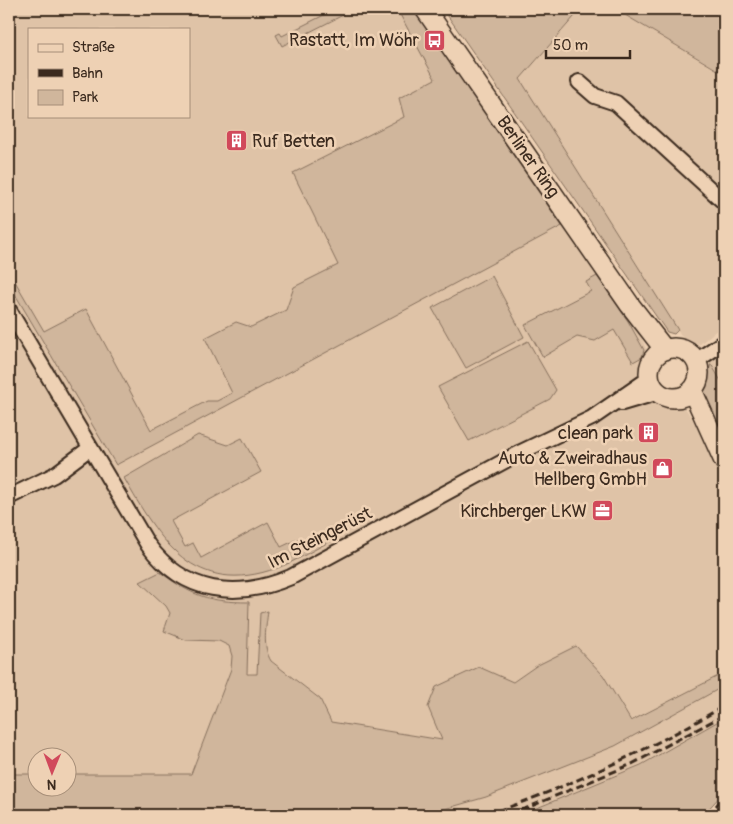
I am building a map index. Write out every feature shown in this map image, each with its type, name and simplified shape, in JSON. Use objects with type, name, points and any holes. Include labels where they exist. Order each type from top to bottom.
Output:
[{"type":"street","name":"Berliner Ring","points":[[425,9],[630,305],[657,370]]},
{"type":"street","points":[[579,82],[595,96],[616,103],[724,202]]},
{"type":"street","name":"Im Steingerüst","points":[[9,310],[90,448],[160,561],[189,580],[210,588],[234,591],[255,590],[290,577],[521,452],[610,408],[657,370]]},
{"type":"street","points":[[696,361],[724,342]]},
{"type":"street","points":[[672,348],[686,351],[696,361],[699,377],[685,393],[670,397],[657,370],[672,348]]},
{"type":"street","points":[[685,393],[722,456]]},
{"type":"street","points":[[9,497],[54,475],[90,448]]},
{"type":"shaded area","points":[[9,9],[422,9],[628,305],[649,356],[646,372],[608,401],[289,570],[255,582],[211,582],[177,566],[153,541],[9,296]]},
{"type":"shaded area","points":[[581,9],[615,9],[724,75],[724,324],[700,344],[684,340],[520,79]]},
{"type":"shaded area","points":[[9,318],[151,562],[188,587],[220,597],[261,596],[609,407],[660,391],[678,397],[724,468],[724,673],[631,721],[603,675],[536,666],[513,682],[428,707],[443,740],[331,722],[320,699],[271,661],[265,645],[267,611],[260,614],[257,674],[231,669],[191,775],[78,774],[78,746],[28,746],[28,774],[9,774]]},
{"type":"shaded area","points":[[724,344],[724,386],[709,360]]},
{"type":"shaded area","points":[[724,686],[724,718],[641,765],[520,815],[424,815],[486,797],[615,746]]},
{"type":"green space","points":[[324,9],[340,9],[343,15],[282,46],[276,35],[280,33],[282,36],[326,14]]},
{"type":"green space","points":[[397,9],[413,9],[562,226],[116,465],[9,284],[9,271],[44,331],[86,309],[151,430],[207,401],[217,401],[232,393],[205,338],[236,322],[251,327],[286,310],[294,287],[338,265],[293,173],[404,117],[399,98],[435,79]]},
{"type":"green space","points":[[443,9],[581,9],[520,79],[678,330],[674,334],[667,332]]},
{"type":"green space","points":[[615,9],[724,9],[724,75],[721,72]]},
{"type":"green space","points":[[492,276],[524,337],[466,368],[432,308]]},
{"type":"green space","points":[[597,276],[628,321],[644,350],[642,357],[633,362],[614,330],[595,341],[577,337],[543,357],[525,325],[591,291],[586,282]]},
{"type":"green space","points":[[528,341],[556,390],[550,399],[469,441],[438,387]]},
{"type":"green space","points":[[711,364],[724,386],[724,433],[704,397],[704,387]]},
{"type":"green space","points":[[198,435],[228,445],[242,438],[261,472],[171,521],[185,547],[193,543],[201,558],[268,522],[281,547],[298,539],[303,548],[328,535],[335,539],[277,568],[248,575],[223,575],[201,569],[182,558],[166,542],[151,522],[124,478]]},
{"type":"green space","points":[[160,572],[182,587],[202,596],[223,601],[249,602],[247,674],[257,674],[260,613],[268,611],[266,649],[271,661],[320,699],[331,722],[442,740],[428,707],[436,687],[479,667],[513,682],[536,666],[576,646],[603,675],[631,721],[724,673],[724,686],[615,746],[486,797],[424,815],[9,815],[9,774],[28,774],[28,796],[78,796],[78,774],[191,774],[231,669],[232,656],[229,646],[219,641],[186,640],[164,631],[170,613],[166,606],[140,582]]},
{"type":"green space","points":[[724,718],[724,792],[703,815],[520,815],[641,765]]},
{"type":"railway","points":[[487,815],[548,792],[608,766],[667,738],[724,706]]},
{"type":"railway","points":[[510,815],[632,764],[724,715]]},
{"type":"railway","points":[[708,815],[724,797]]},
{"type":"railway","points":[[718,815],[724,808]]},
{"type":"place","name":"Rastatt, Im Wöhr","points":[[435,40]]},
{"type":"place","name":"Ruf Betten","points":[[236,141]]},
{"type":"place","name":"clean park","points":[[649,433]]},
{"type":"place","name":"Auto & Zweiradhaus Hellberg GmbH","points":[[663,468]]},
{"type":"place","name":"Kirchberger LKW","points":[[603,511]]}]
